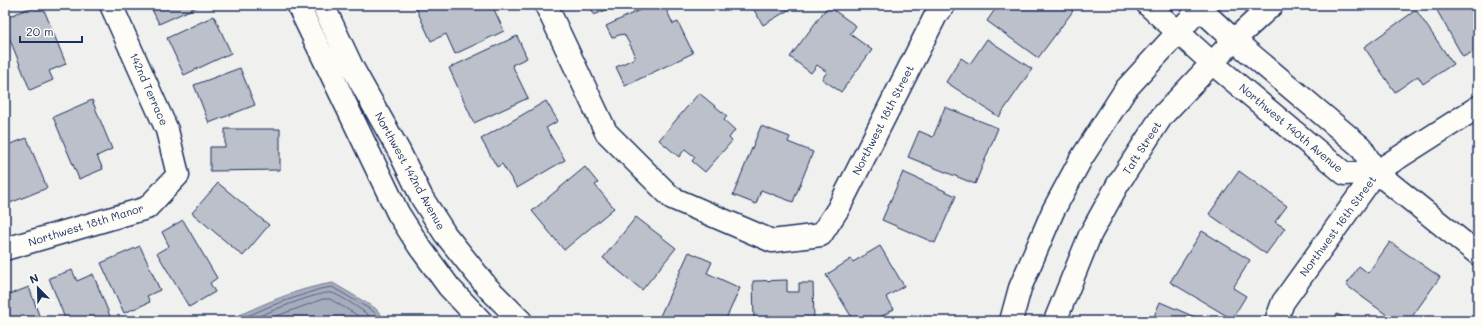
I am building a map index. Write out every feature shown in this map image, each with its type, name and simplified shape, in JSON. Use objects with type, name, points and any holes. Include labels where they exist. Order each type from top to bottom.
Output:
[{"type":"street","name":"142nd Terrace","points":[[111,5],[167,130],[178,175]]},
{"type":"street","points":[[298,5],[398,212],[418,246],[449,287],[481,321]]},
{"type":"street","name":"Northwest 142nd Avenue","points":[[323,5],[352,67],[399,151],[422,198],[445,234],[488,288],[521,321]]},
{"type":"street","name":"Northwest 18th Street","points":[[546,5],[606,132],[672,198],[772,241],[821,235],[838,209],[935,8]]},
{"type":"street","name":"Northwest 140th Avenue","points":[[1148,5],[1212,63],[1345,174],[1376,172]]},
{"type":"street","name":"Taft Street","points":[[1055,321],[1090,235],[1118,184],[1162,116],[1234,40],[1272,5]]},
{"type":"street","points":[[1011,321],[1020,288],[1053,211],[1081,159],[1126,89],[1200,6],[1234,40],[1361,147],[1376,172],[1478,254]]},
{"type":"street","name":"Northwest 16th Street","points":[[1276,321],[1283,302],[1376,172],[1478,107]]},
{"type":"street","name":"Northwest 18th Manor","points":[[5,249],[147,208],[178,175]]},
{"type":"water","points":[[333,283],[375,308],[387,321],[226,321],[292,293],[319,285]]},
{"type":"building","points":[[37,5],[42,5],[66,64],[49,71],[53,80],[30,90],[5,27],[5,18]]},
{"type":"building","points":[[150,5],[201,5],[159,24]]},
{"type":"building","points":[[492,5],[504,31],[455,54],[446,34],[431,41],[415,6]]},
{"type":"building","points":[[590,5],[618,5],[594,15]]},
{"type":"building","points":[[650,5],[664,5],[673,24],[678,22],[693,53],[625,86],[616,67],[635,58],[634,52],[624,34],[612,38],[606,26]]},
{"type":"building","points":[[751,5],[797,5],[763,25]]},
{"type":"building","points":[[998,5],[1064,5],[1073,11],[1038,58],[987,21]]},
{"type":"building","points":[[1434,5],[1478,5],[1478,49],[1463,57]]},
{"type":"building","points":[[828,6],[856,26],[850,34],[872,50],[841,92],[822,79],[827,72],[817,65],[811,73],[790,57]]},
{"type":"building","points":[[1416,10],[1453,64],[1423,84],[1418,76],[1395,92],[1364,47]]},
{"type":"building","points":[[214,16],[231,53],[184,75],[167,38]]},
{"type":"building","points":[[517,36],[527,58],[512,65],[528,98],[474,123],[449,68]]},
{"type":"building","points":[[987,39],[1032,69],[999,117],[946,82],[961,58],[970,64]]},
{"type":"building","points":[[240,68],[255,105],[209,123],[194,85]]},
{"type":"building","points":[[699,93],[727,116],[724,120],[735,130],[729,138],[732,141],[705,172],[692,161],[695,157],[685,149],[679,157],[659,140]]},
{"type":"building","points":[[92,100],[112,149],[97,156],[103,169],[79,179],[53,117]]},
{"type":"building","points":[[546,101],[558,121],[546,128],[565,160],[517,188],[502,164],[497,167],[481,139]]},
{"type":"building","points":[[945,107],[998,128],[975,184],[908,157],[919,131],[933,137]]},
{"type":"building","points":[[761,126],[790,137],[788,142],[813,152],[793,202],[761,190],[756,204],[733,195]]},
{"type":"building","points":[[225,129],[280,129],[280,170],[210,171],[210,147],[225,147]]},
{"type":"building","points":[[27,138],[47,188],[10,203],[5,189],[5,146]]},
{"type":"building","points":[[585,167],[598,183],[595,185],[614,208],[564,250],[532,211]]},
{"type":"building","points":[[1239,171],[1287,206],[1275,222],[1285,228],[1266,254],[1209,214]]},
{"type":"building","points":[[903,172],[956,196],[935,243],[882,220]]},
{"type":"building","points":[[218,183],[269,225],[243,256],[192,213]]},
{"type":"building","points":[[636,217],[676,248],[642,290],[603,258]]},
{"type":"building","points":[[183,220],[217,278],[210,283],[215,292],[189,307],[157,253],[169,246],[162,232]]},
{"type":"building","points":[[1202,231],[1250,260],[1233,288],[1246,296],[1232,319],[1170,282]]},
{"type":"building","points":[[1390,242],[1440,277],[1409,321],[1395,321],[1346,285],[1359,266],[1368,273]]},
{"type":"building","points":[[140,246],[160,290],[147,296],[150,302],[124,313],[101,263]]},
{"type":"building","points":[[880,246],[904,286],[886,297],[894,309],[874,321],[854,321],[826,275],[851,259],[853,262]]},
{"type":"building","points":[[689,252],[712,262],[707,273],[740,288],[725,321],[671,321],[660,316]]},
{"type":"building","points":[[72,270],[77,281],[93,274],[112,321],[66,321],[49,278]]},
{"type":"building","points":[[787,280],[787,292],[799,292],[799,283],[813,283],[814,321],[754,321],[753,281]]},
{"type":"building","points":[[29,287],[41,321],[5,321],[5,296]]},
{"type":"building","points":[[1160,302],[1204,321],[1152,321]]},
{"type":"building","points":[[1337,314],[1350,321],[1332,321]]}]
